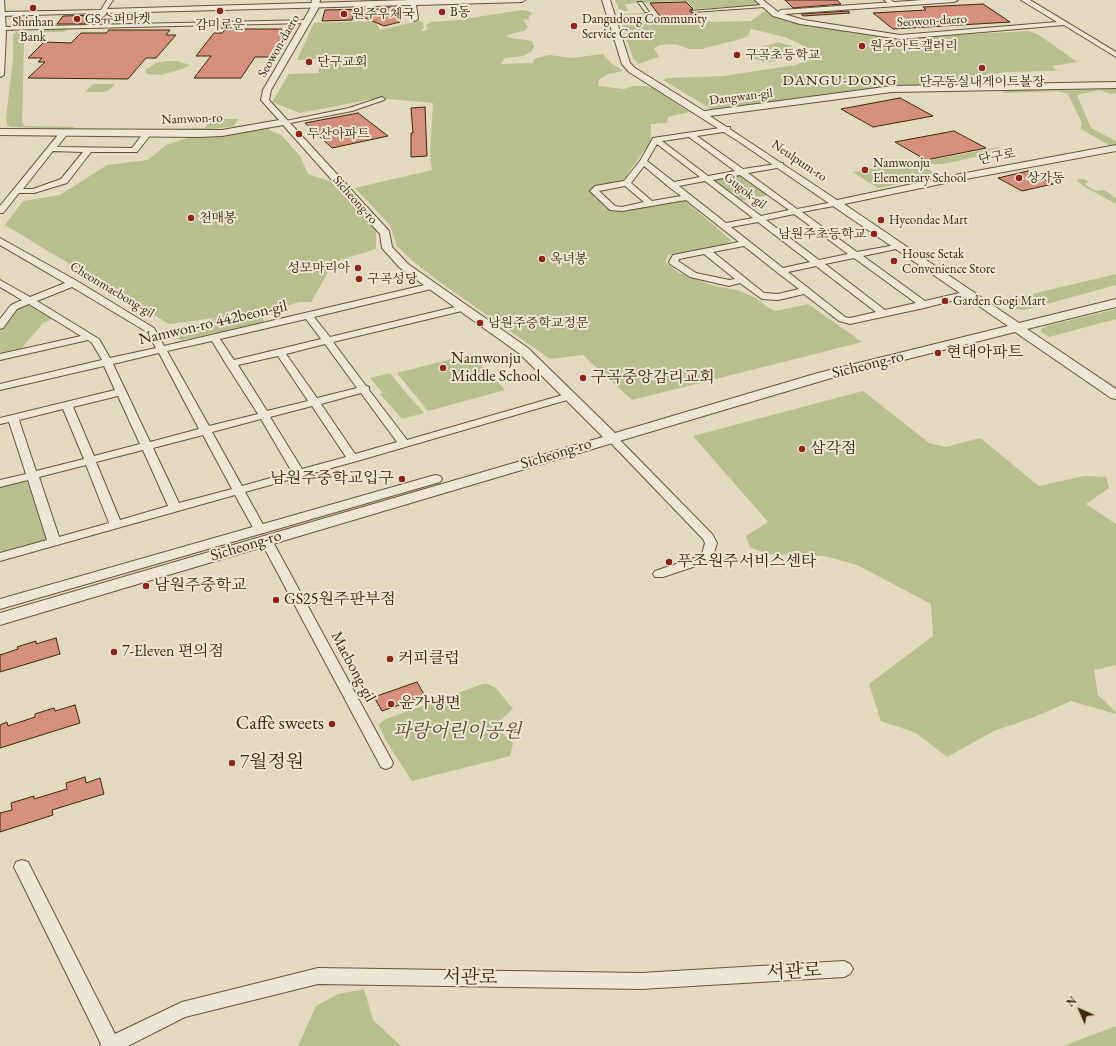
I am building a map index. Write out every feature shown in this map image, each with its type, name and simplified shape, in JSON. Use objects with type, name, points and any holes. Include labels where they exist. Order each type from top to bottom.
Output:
[{"type":"street","points":[[0,0],[0,75]]},
{"type":"street","points":[[93,26],[110,0]]},
{"type":"street","points":[[1,14],[215,9],[315,3],[522,0]]},
{"type":"street","name":"Neulpum-ro","points":[[606,0],[626,64],[639,74],[727,129],[1116,395]]},
{"type":"street","points":[[774,12],[890,2],[954,0]]},
{"type":"street","points":[[1028,1],[1116,55]]},
{"type":"street","points":[[211,23],[218,2]]},
{"type":"street","points":[[413,2],[415,19]]},
{"type":"street","name":"Seowon-daero","points":[[285,122],[265,100],[267,90],[308,21],[315,3]]},
{"type":"street","points":[[640,3],[647,12]]},
{"type":"street","points":[[693,11],[761,3]]},
{"type":"street","name":"Seowon-daero","points":[[761,3],[774,12],[803,22],[900,37],[1065,23]]},
{"type":"street","points":[[1,29],[308,21]]},
{"type":"street","name":"Dangwan-gil","points":[[704,114],[892,89],[1116,84]]},
{"type":"street","name":"Namwon-ro","points":[[0,132],[222,133],[350,110],[382,99]]},
{"type":"street","name":"Sicheong-ro","points":[[285,122],[385,233],[386,248],[404,266],[524,351],[607,434]]},
{"type":"street","points":[[688,197],[622,209],[613,208],[594,191],[598,188],[627,183],[643,162],[656,140],[727,129]]},
{"type":"street","points":[[0,211],[65,132]]},
{"type":"street","points":[[52,149],[134,150],[148,133]]},
{"type":"street","name":"Gugok-gil","points":[[691,135],[924,305]]},
{"type":"street","name":"Gugok-gil","points":[[656,140],[884,314]]},
{"type":"street","name":"단구로","points":[[836,203],[955,178],[1116,148]]},
{"type":"street","points":[[16,191],[34,191],[64,180],[89,150]]},
{"type":"street","points":[[643,162],[726,226],[804,291],[842,319],[850,322],[968,294]]},
{"type":"street","points":[[672,185],[780,165]]},
{"type":"street","points":[[627,183],[651,204]]},
{"type":"street","points":[[726,226],[836,203]]},
{"type":"street","name":"Cheonmaebong-gil","points":[[0,241],[74,283],[151,330],[263,535]]},
{"type":"street","points":[[741,280],[730,283],[693,275],[673,262],[676,257],[745,243]]},
{"type":"street","points":[[781,271],[898,246]]},
{"type":"street","points":[[706,251],[762,296],[778,298],[804,291]]},
{"type":"street","points":[[0,283],[96,341],[108,363],[175,508]]},
{"type":"street","points":[[0,326],[14,307],[74,283]]},
{"type":"street","name":"Namwon-ro 442beon-gil","points":[[0,387],[108,363],[432,286]]},
{"type":"street","name":"Sicheong-ro","points":[[0,619],[263,535],[607,434],[1116,296]]},
{"type":"street","name":"Sicheong-ro","points":[[1013,325],[1116,303]]},
{"type":"street","points":[[231,364],[463,308]]},
{"type":"street","points":[[308,315],[327,342],[365,389],[404,444]]},
{"type":"street","points":[[0,357],[89,337]]},
{"type":"street","points":[[214,338],[264,415],[298,474]]},
{"type":"street","points":[[281,353],[353,458]]},
{"type":"street","points":[[0,484],[365,389]]},
{"type":"street","points":[[0,420],[121,392]]},
{"type":"street","points":[[0,557],[570,396]]},
{"type":"street","points":[[67,405],[116,524]]},
{"type":"street","points":[[13,418],[54,541]]},
{"type":"street","points":[[607,434],[708,537],[711,542],[708,556],[704,559],[659,574]]},
{"type":"street","name":"Sicheong-ro","points":[[0,604],[263,535]]},
{"type":"street","name":"Maebong-gil","points":[[263,535],[386,763]]},
{"type":"street","points":[[22,867],[110,1046]]},
{"type":"street","name":"서관로","points":[[110,1046],[182,1010],[318,976],[641,981],[844,969]]},
{"type":"green space","points":[[615,0],[755,0],[761,5],[694,9],[687,1],[636,3],[625,4],[628,11],[625,11],[619,9]]},
{"type":"green space","points":[[522,10],[529,11],[533,14],[529,16],[529,19],[523,20],[528,27],[524,31],[510,34],[506,37],[532,41],[534,47],[531,52],[523,56],[505,58],[501,64],[533,63],[534,59],[549,55],[572,58],[603,54],[611,63],[623,71],[608,74],[599,80],[598,86],[624,89],[633,86],[646,86],[655,89],[689,112],[668,117],[667,123],[651,124],[651,140],[623,181],[594,187],[610,208],[624,210],[683,199],[732,241],[723,245],[668,255],[665,262],[679,273],[714,286],[737,290],[756,298],[769,308],[776,311],[808,304],[862,342],[632,400],[583,355],[550,359],[441,283],[415,263],[397,246],[390,225],[355,188],[432,170],[430,152],[433,103],[377,98],[300,113],[272,102],[289,74],[319,73],[319,59],[297,60],[314,23],[374,21],[380,30],[419,21],[423,22],[424,28],[420,32],[428,29],[426,25],[432,22],[458,20]]},
{"type":"green space","points":[[765,11],[778,16],[898,38],[1029,31],[1039,35],[1077,62],[1052,66],[1056,70],[1055,71],[1006,72],[963,78],[969,85],[831,95],[782,100],[713,110],[663,80],[668,78],[724,76],[795,65],[811,59],[816,52],[785,37],[751,29],[748,36],[741,39],[702,49],[689,49],[675,44],[660,45],[654,48],[659,57],[638,64],[633,58],[622,26],[625,22],[622,15],[625,14],[644,13],[646,15],[624,15],[627,21],[751,21]]},
{"type":"green space","points":[[68,28],[64,32],[39,32],[42,29],[23,30],[22,120],[24,126],[75,127],[71,129],[10,127],[7,125],[6,118],[13,59],[13,34],[23,29]]},
{"type":"green space","points":[[778,42],[806,51],[768,63],[741,54]]},
{"type":"green space","points":[[177,61],[190,65],[161,75],[147,74],[145,70],[156,63]]},
{"type":"green space","points":[[93,84],[115,85],[106,92],[85,92]]},
{"type":"green space","points":[[1116,89],[1116,93],[1110,94],[1099,90],[1077,95],[1091,128],[1116,141],[1116,144],[1109,145],[1081,129],[1082,123],[1068,94],[1057,91],[1005,93],[1000,90]]},
{"type":"green space","points":[[211,119],[238,119],[234,126],[247,125],[202,130],[168,129],[205,128]]},
{"type":"green space","points":[[265,128],[281,135],[300,156],[308,174],[330,181],[341,190],[376,229],[376,249],[334,262],[311,302],[299,302],[275,310],[259,312],[265,322],[182,340],[172,338],[168,330],[190,328],[215,318],[169,324],[5,225],[23,201],[60,195],[107,165],[148,160],[166,145],[191,137]]},
{"type":"green space","points":[[1000,148],[989,151],[988,154],[944,164],[930,164],[926,161]]},
{"type":"green space","points":[[913,160],[939,176],[878,188],[853,172]]},
{"type":"green space","points":[[739,174],[769,195],[740,201],[714,180]]},
{"type":"green space","points":[[1083,179],[1089,182],[1084,184],[1096,191],[1104,190],[1116,198],[1116,204],[1085,187],[1076,180]]},
{"type":"green space","points":[[1116,274],[1116,285],[1025,310],[1015,309],[999,302]]},
{"type":"green space","points":[[30,304],[52,319],[43,323],[21,349],[0,354],[0,332],[19,307]]},
{"type":"green space","points":[[1116,309],[1116,319],[1049,337],[1041,332],[1041,329],[1047,326]]},
{"type":"green space","points":[[471,354],[505,390],[428,411],[397,373]]},
{"type":"green space","points":[[390,373],[424,413],[402,419],[380,394],[387,392],[383,393],[370,378]]},
{"type":"green space","points":[[863,391],[929,443],[946,447],[980,438],[1039,486],[1084,476],[1106,477],[1109,488],[1086,504],[1116,524],[1116,665],[1094,670],[1098,695],[1116,712],[1116,714],[1071,701],[1032,718],[994,731],[947,757],[916,733],[881,721],[869,684],[933,636],[931,604],[857,565],[825,556],[766,554],[750,547],[746,536],[768,522],[693,436]]},
{"type":"green space","points":[[25,481],[29,482],[47,537],[44,541],[0,552],[0,487]]},
{"type":"green space","name":"파랑어린이공원","points":[[483,684],[488,684],[496,688],[513,709],[494,726],[513,743],[510,756],[412,781],[388,744],[379,726],[380,723],[386,719]]},
{"type":"green space","points":[[364,989],[373,1020],[401,1046],[298,1046],[316,1006],[338,994]]},
{"type":"green space","points":[[1116,1026],[1116,1046],[1063,1046]]},
{"type":"building","points":[[785,0],[837,0],[841,4],[793,8]]},
{"type":"building","points":[[686,2],[693,9],[690,10],[690,12],[697,13],[700,17],[662,19],[650,3]]},
{"type":"building","points":[[983,4],[1010,22],[893,29],[873,13],[926,10],[923,7]]},
{"type":"building","points":[[387,7],[400,7],[400,22],[384,26],[354,13],[352,20],[322,21],[325,10],[379,9]]},
{"type":"building","points":[[848,11],[850,13],[803,16],[801,14]]},
{"type":"building","name":"GS슈퍼마켓","points":[[96,15],[90,24],[57,24],[63,16]]},
{"type":"building","points":[[226,29],[282,29],[279,34],[289,34],[275,57],[255,57],[241,78],[194,78],[211,56],[196,56],[214,33],[222,33]]},
{"type":"building","points":[[109,30],[170,30],[166,35],[176,35],[156,58],[146,58],[128,79],[28,78],[45,62],[38,62],[42,58],[28,58],[44,42],[71,43],[81,33],[106,33]]},
{"type":"building","points":[[900,98],[933,116],[873,127],[841,109]]},
{"type":"building","points":[[425,107],[427,156],[411,157],[411,133],[413,133],[411,108]]},
{"type":"building","points":[[358,113],[388,136],[332,148],[305,123]]},
{"type":"building","points":[[954,131],[986,148],[926,160],[895,142]]},
{"type":"building","points":[[1028,171],[1053,184],[1022,191],[998,178]]},
{"type":"building","points":[[56,638],[60,654],[0,672],[0,655],[18,649],[17,647],[36,641],[36,644]]},
{"type":"building","name":"윤가냉면","points":[[417,682],[425,696],[382,711],[374,697]]},
{"type":"building","points":[[75,705],[80,723],[0,748],[0,725],[7,722],[8,726],[35,717],[35,714],[54,708],[55,711]]},
{"type":"building","points":[[85,777],[86,783],[100,778],[104,794],[52,810],[53,815],[0,832],[0,813],[12,810],[11,803],[34,796],[34,799],[67,789],[66,783]]},
{"type":"place","name":"Shinhan Bank","points":[[33,8]]},
{"type":"place","name":"감미로운","points":[[220,11]]},
{"type":"place","name":"B동","points":[[442,12]]},
{"type":"place","name":"원주우체국","points":[[344,14]]},
{"type":"place","name":"GS슈퍼마켓","points":[[77,19]]},
{"type":"place","name":"Dangudong Community Service Center","points":[[574,26]]},
{"type":"place","name":"원주아트갤러리","points":[[862,46]]},
{"type":"place","name":"구곡초등학교","points":[[737,55]]},
{"type":"place","name":"단구교회","points":[[309,62]]},
{"type":"place","name":"단구동실내게이트볼장","points":[[982,68]]},
{"type":"place","name":"두산아파트","points":[[299,134]]},
{"type":"place","name":"Namwonju Elementary School","points":[[865,170]]},
{"type":"place","name":"상가동","points":[[1019,178]]},
{"type":"place","name":"천매봉","points":[[191,218]]},
{"type":"place","name":"Hyeondae Mart","points":[[881,220]]},
{"type":"place","name":"남원주초등학교","points":[[874,234]]},
{"type":"place","name":"옥녀봉","points":[[542,259]]},
{"type":"place","name":"House Setak Convenience Store","points":[[894,261]]},
{"type":"place","name":"성모마리아","points":[[358,268]]},
{"type":"place","name":"구곡성당","points":[[359,279]]},
{"type":"place","name":"Garden Gogi Mart","points":[[945,301]]},
{"type":"place","name":"남원주중학교정문","points":[[480,323]]},
{"type":"place","name":"현대아파트","points":[[938,353]]},
{"type":"place","name":"Namwonju Middle School","points":[[443,368]]},
{"type":"place","name":"구곡중앙감리교회","points":[[583,378]]},
{"type":"place","name":"삼각점","points":[[802,449]]},
{"type":"place","name":"남원주중학교입구","points":[[402,479]]},
{"type":"place","name":"푸조원주서비스센타","points":[[669,562]]},
{"type":"place","name":"남원주중학교","points":[[146,586]]},
{"type":"place","name":"GS25원주판부점","points":[[276,600]]},
{"type":"place","name":"7-Eleven 편의점","points":[[114,652]]},
{"type":"place","name":"커피클럽","points":[[390,659]]},
{"type":"place","name":"윤가냉면","points":[[391,704]]},
{"type":"place","name":"Caffè sweets","points":[[332,724]]},
{"type":"place","name":"7월정원","points":[[232,763]]},
{"type":"district","name":"DANGU-DONG","points":[[840,81]]}]
